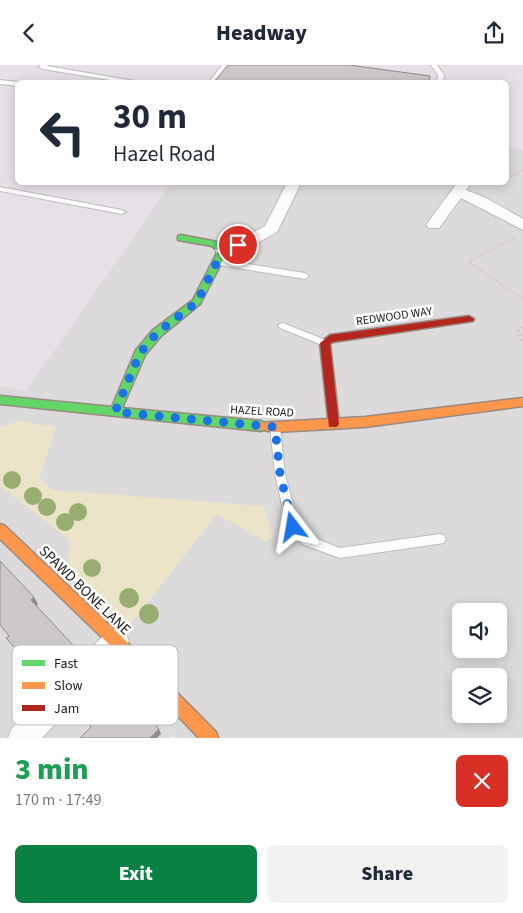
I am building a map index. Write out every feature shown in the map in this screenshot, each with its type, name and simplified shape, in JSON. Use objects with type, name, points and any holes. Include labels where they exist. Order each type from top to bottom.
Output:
[{"type":"street","points":[[115,412],[140,353],[157,333],[197,302],[220,256],[271,229],[293,185]]},
{"type":"street","points":[[434,225],[461,187],[521,232]]},
{"type":"street","points":[[181,238],[215,245],[220,256]]},
{"type":"street","name":"REDWOOD WAY","points":[[325,343],[330,339],[469,319]]},
{"type":"street","points":[[325,343],[333,424]]},
{"type":"street","name":"HAZEL ROAD","points":[[0,399],[275,427],[365,422],[523,402]]},
{"type":"street","name":"SPAWD BONE LANE","points":[[0,530],[120,645]]},
{"type":"street","points":[[112,645],[116,641]]},
{"type":"street","name":"SPAWD BONE LANE","points":[[178,705],[210,738]]},
{"type":"street","points":[[22,738],[35,725]]},
{"type":"lane","points":[[44,65],[42,67],[116,80]]},
{"type":"lane","points":[[213,80],[225,65]]},
{"type":"lane","points":[[434,65],[441,75],[440,80]]},
{"type":"lane","points":[[0,82],[15,83]]},
{"type":"lane","points":[[0,189],[122,212]]},
{"type":"lane","points":[[220,256],[305,276]]},
{"type":"lane","points":[[283,326],[325,343]]},
{"type":"lane","points":[[275,427],[280,474],[293,527],[308,541],[340,553],[440,539]]},
{"type":"path","points":[[509,175],[513,176],[523,169]]},
{"type":"path","points":[[521,232],[469,262],[523,299]]},
{"type":"path","points":[[523,327],[518,331],[523,341]]},
{"type":"shaded area","points":[[0,65],[523,65],[523,149],[509,147],[509,80],[15,80],[15,185],[170,185],[26,391],[0,386]]},
{"type":"shaded area","points":[[509,147],[523,149],[523,738],[176,738],[173,735],[170,738],[0,738],[0,386],[26,390],[170,185],[509,185]]},
{"type":"shaded area","points":[[18,421],[56,427],[40,475],[41,480],[52,490],[264,506],[272,537],[266,541],[217,514],[126,630],[67,571],[71,541],[0,486],[0,427]]},
{"type":"shaded area","points":[[6,707],[12,714],[12,725],[74,725],[81,733],[76,738],[0,738],[0,713]]},
{"type":"building","points":[[228,65],[349,65],[430,76],[429,80],[216,80]]},
{"type":"building","points":[[0,561],[34,597],[31,600],[73,645],[12,645],[6,638],[9,636],[0,625]]},
{"type":"building","points":[[89,725],[155,725],[159,729],[150,738],[80,738],[91,727]]},
{"type":"traffic: fast","points":[[115,412],[140,353],[157,333],[197,302],[223,250],[215,244],[181,238]]},
{"type":"traffic: fast","points":[[0,400],[261,426]]},
{"type":"traffic: slow","points":[[261,426],[275,427],[365,422],[523,402]]},
{"type":"traffic: slow","points":[[0,530],[120,645]]},
{"type":"traffic: slow","points":[[178,705],[210,738]]},
{"type":"traffic: jam","points":[[333,424],[325,343],[330,339],[469,319]]},
{"type":"route","points":[[238,245],[223,250],[197,302],[186,313],[157,333],[144,347],[115,412],[275,427],[280,474],[293,527]]}]
